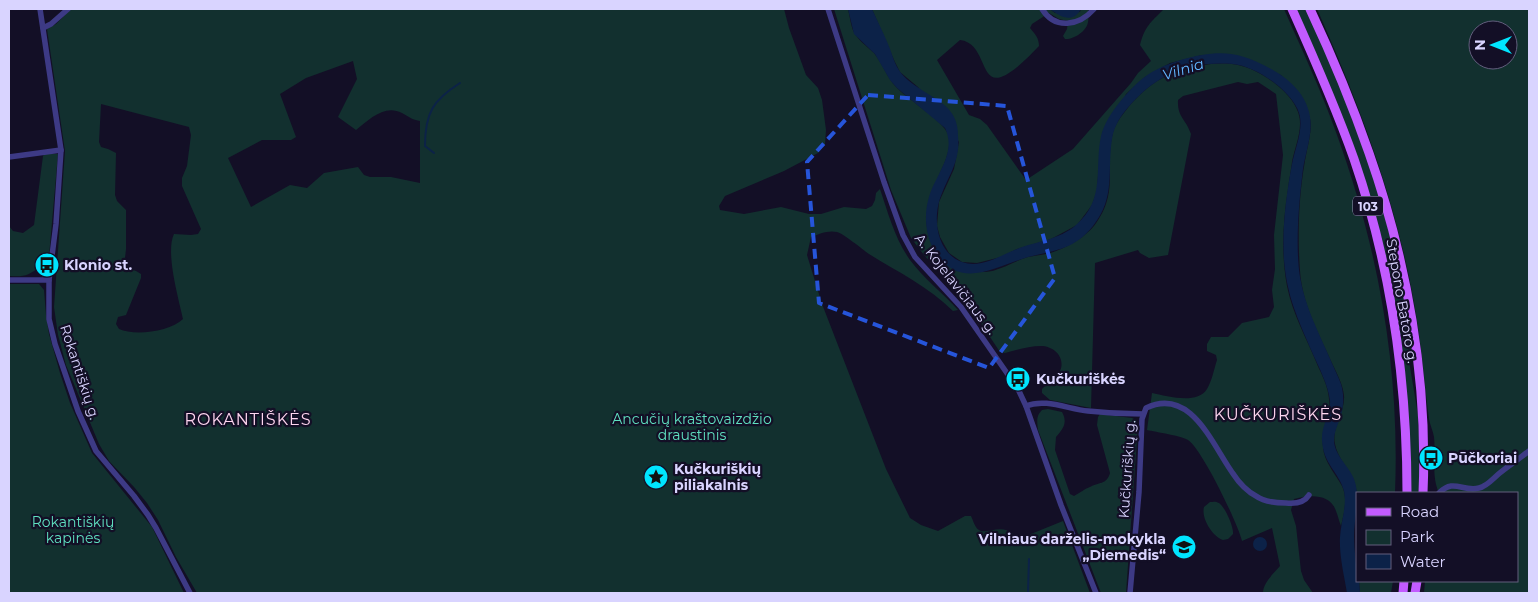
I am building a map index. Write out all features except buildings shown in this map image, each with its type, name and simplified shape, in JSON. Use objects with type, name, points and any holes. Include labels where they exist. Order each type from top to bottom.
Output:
[{"type":"main road","name":"Stepono Batoro g.","points":[[1292,9],[1340,121],[1375,230],[1395,325],[1400,364],[1405,415],[1407,492]]},
{"type":"main road","name":"Stepono Batoro g.","points":[[1310,9],[1355,114],[1385,202],[1414,334],[1422,412],[1425,492]]},
{"type":"main road","points":[[1400,364],[1403,356],[1410,357],[1418,374]]},
{"type":"street","name":"Rokantiškių g.","points":[[40,9],[62,162],[49,280],[50,319],[55,344],[78,411],[92,444],[98,454],[134,496],[152,522],[190,593]]},
{"type":"street","points":[[43,28],[51,24],[68,9]]},
{"type":"street","name":"A. Kojelavičiaus g.","points":[[828,9],[903,235],[916,257],[961,307],[1018,389],[1096,593]]},
{"type":"street","points":[[1042,9],[1051,19],[1070,24],[1084,19],[1094,9]]},
{"type":"street","points":[[9,157],[61,150]]},
{"type":"street","points":[[9,280],[49,280]]},
{"type":"street","points":[[1026,406],[1040,403],[1112,414],[1143,414]]},
{"type":"street","name":"Kučkuriškių g.","points":[[1130,593],[1139,492],[1143,414],[1146,408],[1167,403],[1182,408],[1193,416],[1200,422],[1234,477],[1256,496],[1265,501],[1290,504],[1302,501],[1309,495]]},
{"type":"street","points":[[1440,492],[1452,485],[1479,488],[1485,486],[1529,451]]},
{"type":"highlighted area","points":[[868,95],[1007,106],[1055,278],[989,368],[819,303],[807,162]]},
{"type":"green space","name":"Ancučių kraštovaizdžio draustinis","points":[[71,9],[784,9],[806,75],[818,88],[822,100],[826,130],[825,144],[818,153],[784,171],[725,196],[719,206],[720,210],[744,214],[781,207],[809,214],[821,214],[844,207],[866,209],[872,206],[876,193],[880,189],[892,226],[910,260],[958,310],[953,311],[924,287],[869,254],[840,233],[827,232],[811,237],[807,255],[822,304],[886,469],[910,518],[921,525],[938,531],[965,516],[971,516],[976,528],[981,531],[1002,529],[1021,538],[1063,521],[1090,593],[197,593],[147,503],[109,461],[99,444],[66,365],[58,335],[54,307],[65,151],[47,29],[56,24]],"holes":[[[353,61],[357,79],[338,117],[356,130],[377,114],[389,110],[402,113],[420,121],[420,183],[391,177],[370,177],[364,175],[358,167],[324,173],[307,188],[290,185],[251,207],[228,158],[262,140],[291,140],[296,137],[280,94],[306,78]],[[101,104],[189,127],[191,135],[182,186],[201,229],[198,234],[174,234],[171,252],[172,264],[183,319],[161,330],[152,332],[126,331],[119,329],[116,324],[118,317],[126,315],[141,274],[124,267],[126,210],[117,201],[115,195],[116,153],[101,147],[99,142]]]},
{"type":"green space","points":[[834,9],[848,9],[855,34],[874,53],[894,84],[902,93],[940,123],[948,134],[948,153],[929,203],[927,226],[929,237],[944,263],[964,269],[985,272],[1002,268],[1028,257],[1061,249],[1090,230],[1102,214],[1107,202],[1114,128],[1130,105],[1146,89],[1162,78],[1190,68],[1206,65],[1233,64],[1246,67],[1264,76],[1289,96],[1298,112],[1300,124],[1292,162],[1285,213],[1283,250],[1285,274],[1292,306],[1323,376],[1327,390],[1329,412],[1323,439],[1324,453],[1329,466],[1342,486],[1345,501],[1341,526],[1333,505],[1324,498],[1312,496],[1294,499],[1291,510],[1296,526],[1301,571],[1304,580],[1313,593],[1263,593],[1267,582],[1280,566],[1272,528],[1242,541],[1219,488],[1194,446],[1188,440],[1147,430],[1152,393],[1181,398],[1196,397],[1202,394],[1207,389],[1217,360],[1216,355],[1207,351],[1207,344],[1211,337],[1228,337],[1242,323],[1269,317],[1274,307],[1272,290],[1275,269],[1274,235],[1283,155],[1276,94],[1258,82],[1247,84],[1238,82],[1183,96],[1178,100],[1180,114],[1191,134],[1168,255],[1149,258],[1138,250],[1095,263],[1091,408],[1050,400],[1042,393],[1042,389],[1059,373],[1062,363],[1058,354],[1051,348],[1041,346],[1027,347],[1005,353],[1000,352],[970,307],[911,238],[891,190]]},
{"type":"green space","points":[[872,9],[1050,9],[1055,13],[1080,12],[1081,9],[1088,9],[1085,29],[1072,38],[1065,39],[1063,36],[1067,29],[1068,21],[1059,19],[1049,13],[1032,24],[1030,28],[1037,38],[1039,46],[1017,67],[1003,76],[993,77],[987,72],[978,53],[971,44],[960,40],[937,60],[969,115],[980,119],[987,125],[1026,180],[1073,149],[1138,73],[1151,61],[1140,45],[1149,25],[1164,9],[1284,9],[1337,135],[1352,179],[1375,267],[1384,311],[1390,356],[1396,447],[1395,492],[1356,492],[1354,481],[1335,444],[1335,432],[1344,396],[1339,378],[1307,306],[1300,271],[1299,210],[1311,123],[1304,106],[1281,75],[1202,55],[1170,63],[1145,77],[1126,94],[1098,176],[1097,191],[1092,205],[1077,225],[1051,239],[1017,249],[1001,257],[977,263],[962,262],[949,253],[940,237],[937,226],[939,202],[954,169],[959,142],[918,87],[900,72]]},
{"type":"green space","points":[[1296,9],[1307,9],[1327,54],[1369,161],[1394,250],[1406,307],[1411,353],[1402,352],[1380,235]]},
{"type":"green space","points":[[1317,9],[1529,9],[1529,593],[1424,593],[1425,582],[1518,582],[1518,492],[1439,492],[1434,472],[1434,437],[1429,419],[1414,303],[1397,227],[1361,117]]},
{"type":"green space","points":[[45,154],[58,154],[49,256],[41,266],[29,274],[9,276],[9,226],[13,231],[23,233],[34,225],[43,156]]},
{"type":"green space","name":"Rokantiškių kapinės","points":[[9,284],[39,284],[44,290],[49,334],[60,373],[70,403],[92,453],[152,527],[184,593],[9,593]]},
{"type":"green space","points":[[1407,359],[1409,361],[1418,415],[1420,492],[1411,492],[1403,361]]},
{"type":"green space","points":[[1048,409],[1062,412],[1065,419],[1064,426],[1056,437],[1055,450],[1070,494],[1074,496],[1107,480],[1109,477],[1110,473],[1097,425],[1100,414],[1136,420],[1138,425],[1126,593],[1101,593],[1038,430],[1037,421],[1039,414],[1042,410]]},
{"type":"green space","points":[[1210,502],[1219,503],[1229,517],[1233,534],[1228,539],[1223,540],[1215,535],[1206,521],[1204,507]]},
{"type":"green space","points":[[1359,582],[1393,582],[1391,593],[1360,593]]},
{"type":"water","name":"Vilnia","points":[[848,9],[872,9],[901,73],[914,85],[944,105],[954,117],[958,131],[957,154],[939,202],[937,220],[940,237],[948,252],[954,258],[969,264],[984,263],[1017,249],[1055,237],[1076,225],[1092,205],[1097,183],[1101,136],[1106,123],[1128,92],[1154,71],[1187,58],[1222,53],[1231,54],[1264,65],[1281,75],[1295,88],[1306,103],[1311,126],[1303,169],[1299,209],[1298,251],[1300,277],[1309,309],[1342,388],[1343,407],[1334,440],[1336,451],[1352,474],[1356,486],[1354,542],[1356,582],[1359,582],[1360,593],[1347,593],[1340,544],[1345,503],[1344,491],[1339,478],[1328,462],[1323,448],[1322,435],[1330,406],[1329,395],[1294,307],[1285,273],[1285,212],[1300,125],[1299,113],[1289,96],[1272,81],[1252,69],[1233,64],[1190,67],[1165,77],[1142,93],[1117,124],[1112,139],[1108,194],[1105,205],[1086,234],[1064,248],[1028,257],[989,271],[965,273],[953,270],[943,261],[930,242],[927,229],[927,203],[949,146],[945,128],[897,88],[890,80],[875,54],[854,34]]},
{"type":"water","points":[[1050,9],[1081,9],[1078,14],[1066,18]]},
{"type":"water","points":[[1257,537],[1263,537],[1267,544],[1263,551],[1257,551],[1253,547],[1253,541]]},
{"type":"waterway","points":[[434,153],[425,146],[429,116],[432,108],[443,95],[460,83]]},
{"type":"waterway","points":[[1028,593],[1029,559]]},
{"type":"place","name":"Klonio st.","points":[[47,265]]},
{"type":"place","name":"Kučkuriškės","points":[[1018,379]]},
{"type":"place","name":"Pūčkoriai","points":[[1431,458]]},
{"type":"place","name":"Kučkuriškių piliakalnis","points":[[656,477]]},
{"type":"place","name":"Vilniaus darželis-mokykla „Diemedis“","points":[[1184,547]]},
{"type":"district","name":"KUČKURIŠKĖS","points":[[1278,414]]},
{"type":"district","name":"ROKANTIŠKĖS","points":[[248,419]]}]
